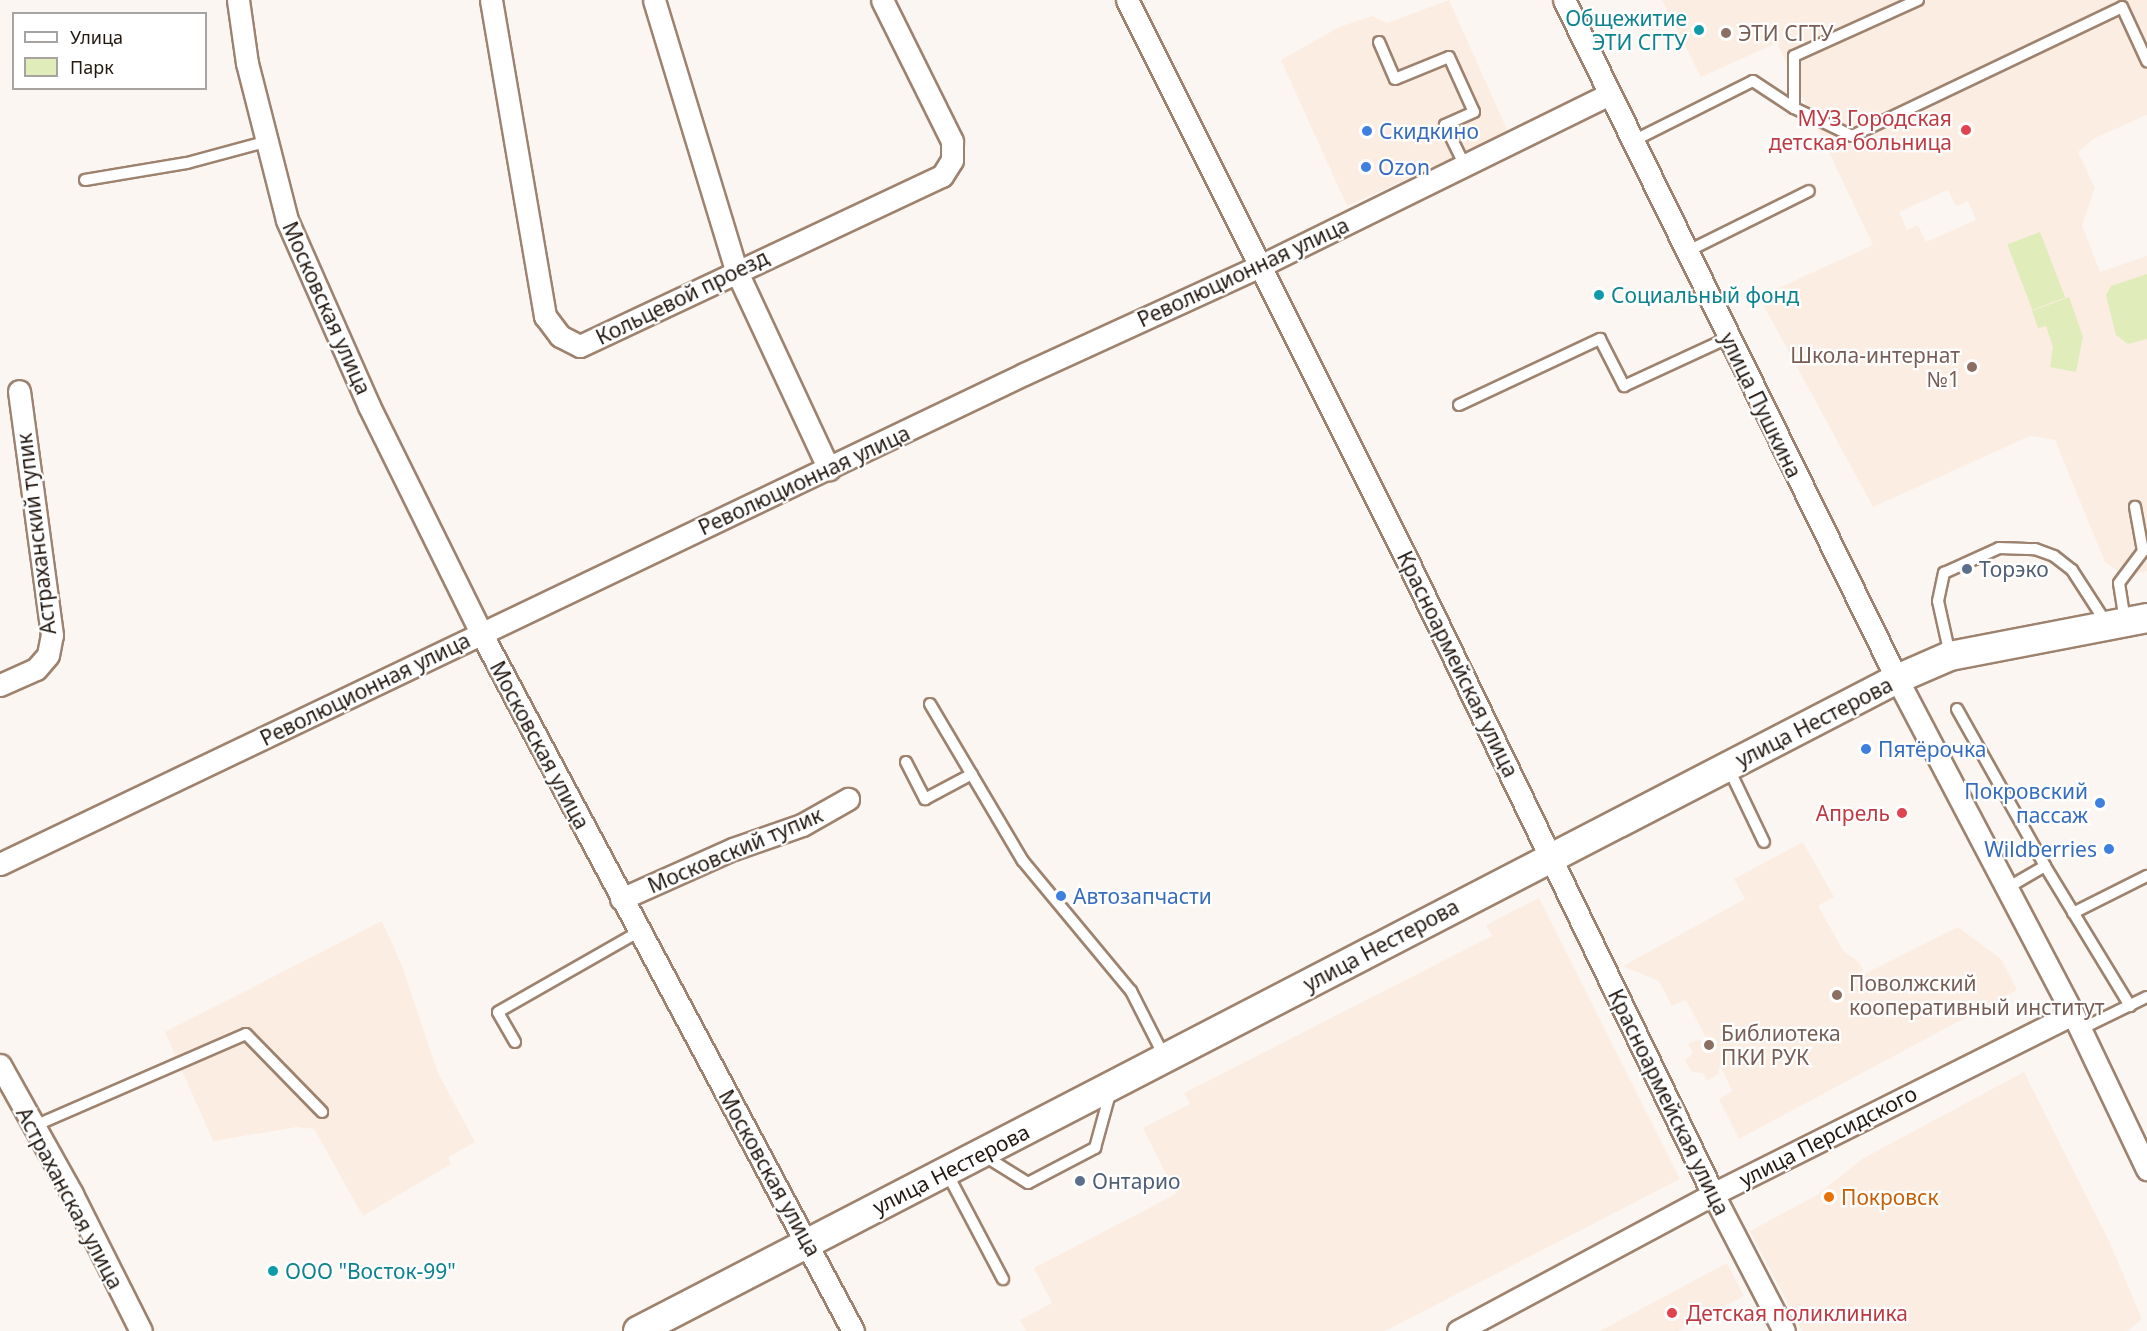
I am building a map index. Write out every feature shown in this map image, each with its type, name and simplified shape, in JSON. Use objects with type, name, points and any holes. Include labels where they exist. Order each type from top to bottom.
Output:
[{"type":"main road","name":"улица Нестерова","points":[[638,1331],[1550,856],[1897,679],[1950,656],[2126,621]]},
{"type":"street","name":"Московская улица","points":[[238,0],[265,142],[287,220],[323,304],[481,633],[638,932],[808,1243],[853,1331]]},
{"type":"street","name":"Кольцевой проезд","points":[[491,0],[545,316],[560,336],[580,346],[736,270],[942,176],[952,160],[952,141],[882,0]]},
{"type":"street","points":[[654,0],[736,270],[828,469]]},
{"type":"street","name":"Красноармейская улица","points":[[1127,0],[1258,267],[1406,556],[1713,1194],[1784,1331]]},
{"type":"street","name":"улица Пушкина","points":[[1564,0],[1631,142],[1897,679],[2007,888]]},
{"type":"street","name":"Революционная улица","points":[[0,864],[481,633],[1258,267],[1608,95]]},
{"type":"street","name":"Астраханский тупик","points":[[0,685],[36,669],[48,655],[52,635],[19,391]]},
{"type":"street","name":"Московский тупик","points":[[621,899],[733,849],[802,825],[848,799]]},
{"type":"street","points":[[2007,888],[2077,1021],[2146,1164]]},
{"type":"street","name":"улица Персидского","points":[[1458,1331],[1713,1194],[2077,1021]]},
{"type":"street","name":"Астраханская улица","points":[[0,1065],[32,1128],[72,1194],[141,1331]]},
{"type":"lane","points":[[1794,108],[1794,56],[1918,0]]},
{"type":"lane","points":[[1631,142],[1753,81],[1794,108],[1852,136],[2122,7],[2147,61]]},
{"type":"lane","points":[[1379,42],[1395,79],[1449,57],[1474,112],[1445,125],[1465,166]]},
{"type":"lane","points":[[85,180],[187,163],[265,142]]},
{"type":"lane","points":[[1686,252],[1809,191]]},
{"type":"lane","points":[[1459,405],[1600,339],[1624,386],[1728,338]]},
{"type":"lane","points":[[2126,621],[2119,583],[2143,551],[2135,507]]},
{"type":"lane","points":[[1950,656],[1938,601],[1944,573],[1999,548],[2035,549],[2054,556],[2126,621]]},
{"type":"lane","points":[[930,704],[1023,861],[1131,992],[1165,1058]]},
{"type":"lane","points":[[1957,708],[2045,866],[2130,1006]]},
{"type":"lane","points":[[906,762],[925,799],[972,774]]},
{"type":"lane","points":[[1727,766],[1764,842]]},
{"type":"lane","points":[[2007,888],[2045,866]]},
{"type":"lane","points":[[2073,913],[2147,876]]},
{"type":"lane","points":[[515,1042],[498,1012],[638,932]]},
{"type":"lane","points":[[2077,1021],[2130,1006],[2147,998]]},
{"type":"lane","points":[[32,1128],[246,1034],[322,1112]]},
{"type":"lane","points":[[980,1154],[1028,1183],[1095,1148],[1112,1086]]},
{"type":"lane","points":[[946,1172],[1003,1279]]},
{"type":"shaded area","points":[[1449,0],[1509,134],[1347,206],[1281,60],[1339,27],[1372,16],[1387,23]]},
{"type":"shaded area","points":[[1662,0],[2147,0],[2147,115],[2095,138],[2078,152],[2095,188],[2082,225],[2100,272],[2147,256],[2147,571],[2127,577],[2105,562],[2055,440],[2030,436],[1873,507],[1759,297],[1873,245],[1777,43],[1701,77]],"holes":[[[1948,190],[1956,206],[1968,201],[1976,220],[1926,242],[1918,225],[1907,230],[1899,212]]]},
{"type":"shaded area","name":"Поволжский кооперативный институт","points":[[1803,842],[1834,897],[1818,906],[1844,952],[1858,961],[1865,974],[1958,927],[2001,959],[2017,990],[1739,1139],[1719,1099],[1732,1091],[1720,1065],[1718,1074],[1707,1081],[1703,1073],[1692,1072],[1685,1061],[1693,1053],[1688,1044],[1696,1040],[1709,1043],[1686,1000],[1672,1006],[1659,981],[1623,966],[1745,899],[1734,879]]},
{"type":"shaded area","points":[[1539,898],[1680,1179],[1385,1331],[1026,1331],[1020,1320],[1052,1303],[1034,1268],[1176,1194],[1143,1128],[1190,1104],[1184,1093],[1492,936],[1486,925]]},
{"type":"shaded area","points":[[382,921],[402,966],[438,1073],[475,1142],[448,1157],[451,1164],[363,1216],[314,1129],[297,1127],[213,1141],[165,1032]]},
{"type":"shaded area","points":[[2024,1072],[2109,1241],[2142,1319],[2127,1331],[1802,1331],[1750,1231],[1817,1195],[1862,1159]]},
{"type":"shaded area","name":"Детская поликлиника","points":[[1727,1263],[1744,1296],[1678,1331],[1600,1331]]},
{"type":"green space","points":[[2040,232],[2065,297],[2032,310],[2007,245]]},
{"type":"green space","points":[[2147,274],[2147,339],[2128,344],[2116,335],[2106,295],[2111,286]]},
{"type":"green space","points":[[2069,297],[2083,337],[2076,372],[2050,367],[2053,347],[2046,326],[2038,328],[2032,311]]},
{"type":"place","name":"Общежитие ЭТИ СГТУ","points":[[1699,30]]},
{"type":"place","name":"ЭТИ СГТУ","points":[[1726,33]]},
{"type":"place","name":"МУЗ Городская детская больница","points":[[1966,130]]},
{"type":"place","name":"Скидкино","points":[[1367,131]]},
{"type":"place","name":"Ozon","points":[[1366,167]]},
{"type":"place","name":"Социальный фонд","points":[[1599,295]]},
{"type":"place","name":"Школа-интернат №1","points":[[1972,367]]},
{"type":"place","name":"Торэко","points":[[1967,569]]},
{"type":"place","name":"Пятёрочка","points":[[1866,749]]},
{"type":"place","name":"Покровский пассаж","points":[[2100,803]]},
{"type":"place","name":"Апрель","points":[[1902,813]]},
{"type":"place","name":"Wildberries","points":[[2109,849]]},
{"type":"place","name":"Автозапчасти","points":[[1061,896]]},
{"type":"place","name":"Поволжский кооперативный институт","points":[[1837,995]]},
{"type":"place","name":"Библиотека ПКИ РУК","points":[[1709,1045]]},
{"type":"place","name":"Онтарио","points":[[1080,1181]]},
{"type":"place","name":"Покровск","points":[[1829,1197]]},
{"type":"place","name":"ООО \"Восток-99\"","points":[[273,1271]]},
{"type":"place","name":"Детская поликлиника","points":[[1672,1313]]}]
